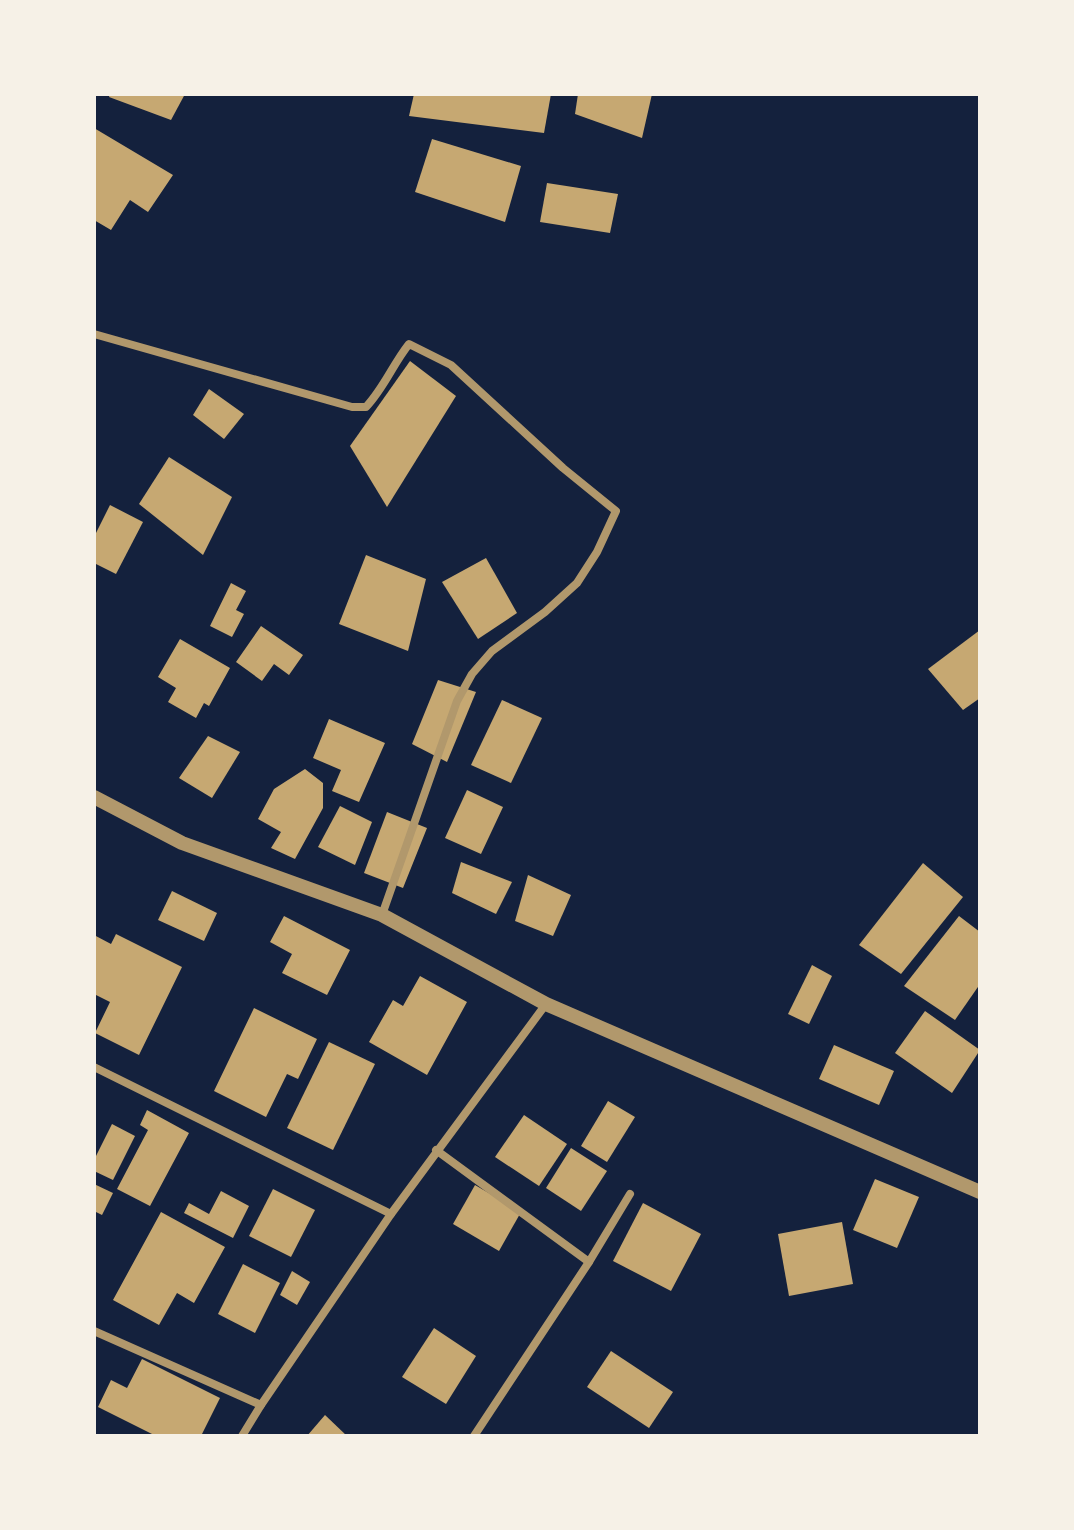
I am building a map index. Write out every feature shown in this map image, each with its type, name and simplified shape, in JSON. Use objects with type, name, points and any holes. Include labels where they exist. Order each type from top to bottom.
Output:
[{"type":"street","points":[[94,334],[352,407],[366,407],[378,394],[409,344],[451,365],[563,468],[616,511],[597,552],[577,583],[545,612],[492,651],[472,674],[457,701],[382,915]]},
{"type":"street","points":[[94,797],[182,843],[382,915],[546,1004],[980,1192]]},
{"type":"street","points":[[242,1436],[436,1150],[546,1004]]},
{"type":"street","points":[[94,1067],[391,1214]]},
{"type":"street","points":[[436,1150],[589,1262]]},
{"type":"street","points":[[474,1436],[630,1194]]},
{"type":"street","points":[[94,1331],[261,1405]]},
{"type":"building","points":[[110,94],[185,94],[171,120],[109,97]]},
{"type":"building","points":[[414,94],[551,94],[544,133],[409,116]]},
{"type":"building","points":[[578,94],[652,94],[642,138],[575,114]]},
{"type":"building","points":[[94,128],[173,175],[148,212],[130,200],[111,230],[94,220]]},
{"type":"building","points":[[432,139],[521,166],[505,222],[415,192]]},
{"type":"building","points":[[547,183],[618,194],[610,233],[540,222]]},
{"type":"building","points":[[410,361],[456,396],[387,507],[350,446]]},
{"type":"building","points":[[209,389],[244,414],[224,439],[193,415]]},
{"type":"building","points":[[169,457],[232,497],[203,555],[139,504]]},
{"type":"building","points":[[110,505],[143,522],[116,574],[94,563],[94,537]]},
{"type":"building","points":[[366,555],[426,579],[408,651],[339,624]]},
{"type":"building","points":[[486,558],[517,613],[478,639],[442,582]]},
{"type":"building","points":[[231,583],[246,591],[236,610],[244,614],[232,637],[210,626]]},
{"type":"building","points":[[261,626],[303,655],[289,675],[274,664],[262,681],[236,662]]},
{"type":"building","points":[[980,630],[980,698],[963,710],[928,669]]},
{"type":"building","points":[[180,639],[230,668],[209,706],[204,703],[196,718],[168,702],[176,688],[158,677]]},
{"type":"building","points":[[438,680],[476,692],[447,762],[412,744]]},
{"type":"building","points":[[502,700],[542,718],[511,783],[471,765]]},
{"type":"building","points":[[329,719],[385,743],[359,802],[332,791],[341,770],[313,758]]},
{"type":"building","points":[[208,736],[240,752],[212,798],[179,778]]},
{"type":"building","points":[[305,769],[323,783],[323,808],[295,859],[271,848],[281,832],[258,819],[274,789]]},
{"type":"building","points":[[467,790],[503,807],[481,854],[445,838]]},
{"type":"building","points":[[340,806],[372,822],[355,865],[318,847]]},
{"type":"building","points":[[387,812],[427,828],[403,888],[364,873]]},
{"type":"building","points":[[461,862],[512,882],[496,914],[452,893]]},
{"type":"building","points":[[923,863],[963,897],[901,974],[859,945]]},
{"type":"building","points":[[528,875],[571,895],[553,936],[515,921]]},
{"type":"building","points":[[172,891],[217,913],[204,941],[158,920]]},
{"type":"building","points":[[284,916],[350,950],[327,995],[282,973],[292,954],[270,942]]},
{"type":"building","points":[[959,916],[980,932],[980,984],[955,1020],[904,986]]},
{"type":"building","points":[[116,934],[182,967],[139,1055],[95,1033],[110,1002],[94,994],[94,935],[111,944]]},
{"type":"building","points":[[812,965],[832,976],[809,1024],[788,1014]]},
{"type":"building","points":[[420,976],[467,1002],[427,1075],[369,1042],[393,1000],[403,1006]]},
{"type":"building","points":[[254,1008],[317,1039],[298,1079],[287,1074],[266,1117],[214,1091]]},
{"type":"building","points":[[925,1011],[980,1050],[952,1093],[895,1053]]},
{"type":"building","points":[[329,1042],[375,1064],[333,1150],[287,1128]]},
{"type":"building","points":[[834,1045],[894,1071],[879,1105],[819,1079]]},
{"type":"building","points":[[608,1101],[635,1117],[607,1162],[581,1146]]},
{"type":"building","points":[[147,1110],[189,1133],[150,1206],[117,1189],[148,1130],[140,1125]]},
{"type":"building","points":[[524,1115],[567,1144],[539,1186],[495,1157]]},
{"type":"building","points":[[112,1124],[135,1136],[113,1180],[94,1171],[94,1160]]},
{"type":"building","points":[[571,1148],[607,1171],[581,1211],[546,1188]]},
{"type":"building","points":[[875,1179],[919,1197],[897,1248],[853,1230]]},
{"type":"building","points":[[94,1184],[113,1193],[102,1215],[94,1211]]},
{"type":"building","points":[[475,1185],[521,1212],[499,1251],[453,1224]]},
{"type":"building","points":[[273,1189],[315,1210],[291,1257],[249,1236]]},
{"type":"building","points":[[221,1191],[249,1206],[233,1238],[184,1213],[189,1203],[209,1214]]},
{"type":"building","points":[[643,1203],[701,1234],[671,1291],[613,1261]]},
{"type":"building","points":[[161,1212],[225,1247],[194,1303],[177,1293],[159,1325],[113,1300]]},
{"type":"building","points":[[842,1222],[853,1284],[789,1296],[778,1234]]},
{"type":"building","points":[[243,1264],[280,1283],[255,1333],[218,1314]]},
{"type":"building","points":[[292,1271],[310,1282],[297,1305],[280,1295]]},
{"type":"building","points":[[434,1328],[476,1356],[446,1404],[402,1377]]},
{"type":"building","points":[[611,1351],[673,1392],[649,1428],[587,1387]]},
{"type":"building","points":[[142,1359],[220,1398],[201,1436],[156,1436],[98,1407],[111,1380],[127,1388]]},
{"type":"building","points":[[325,1415],[347,1436],[307,1436]]}]
